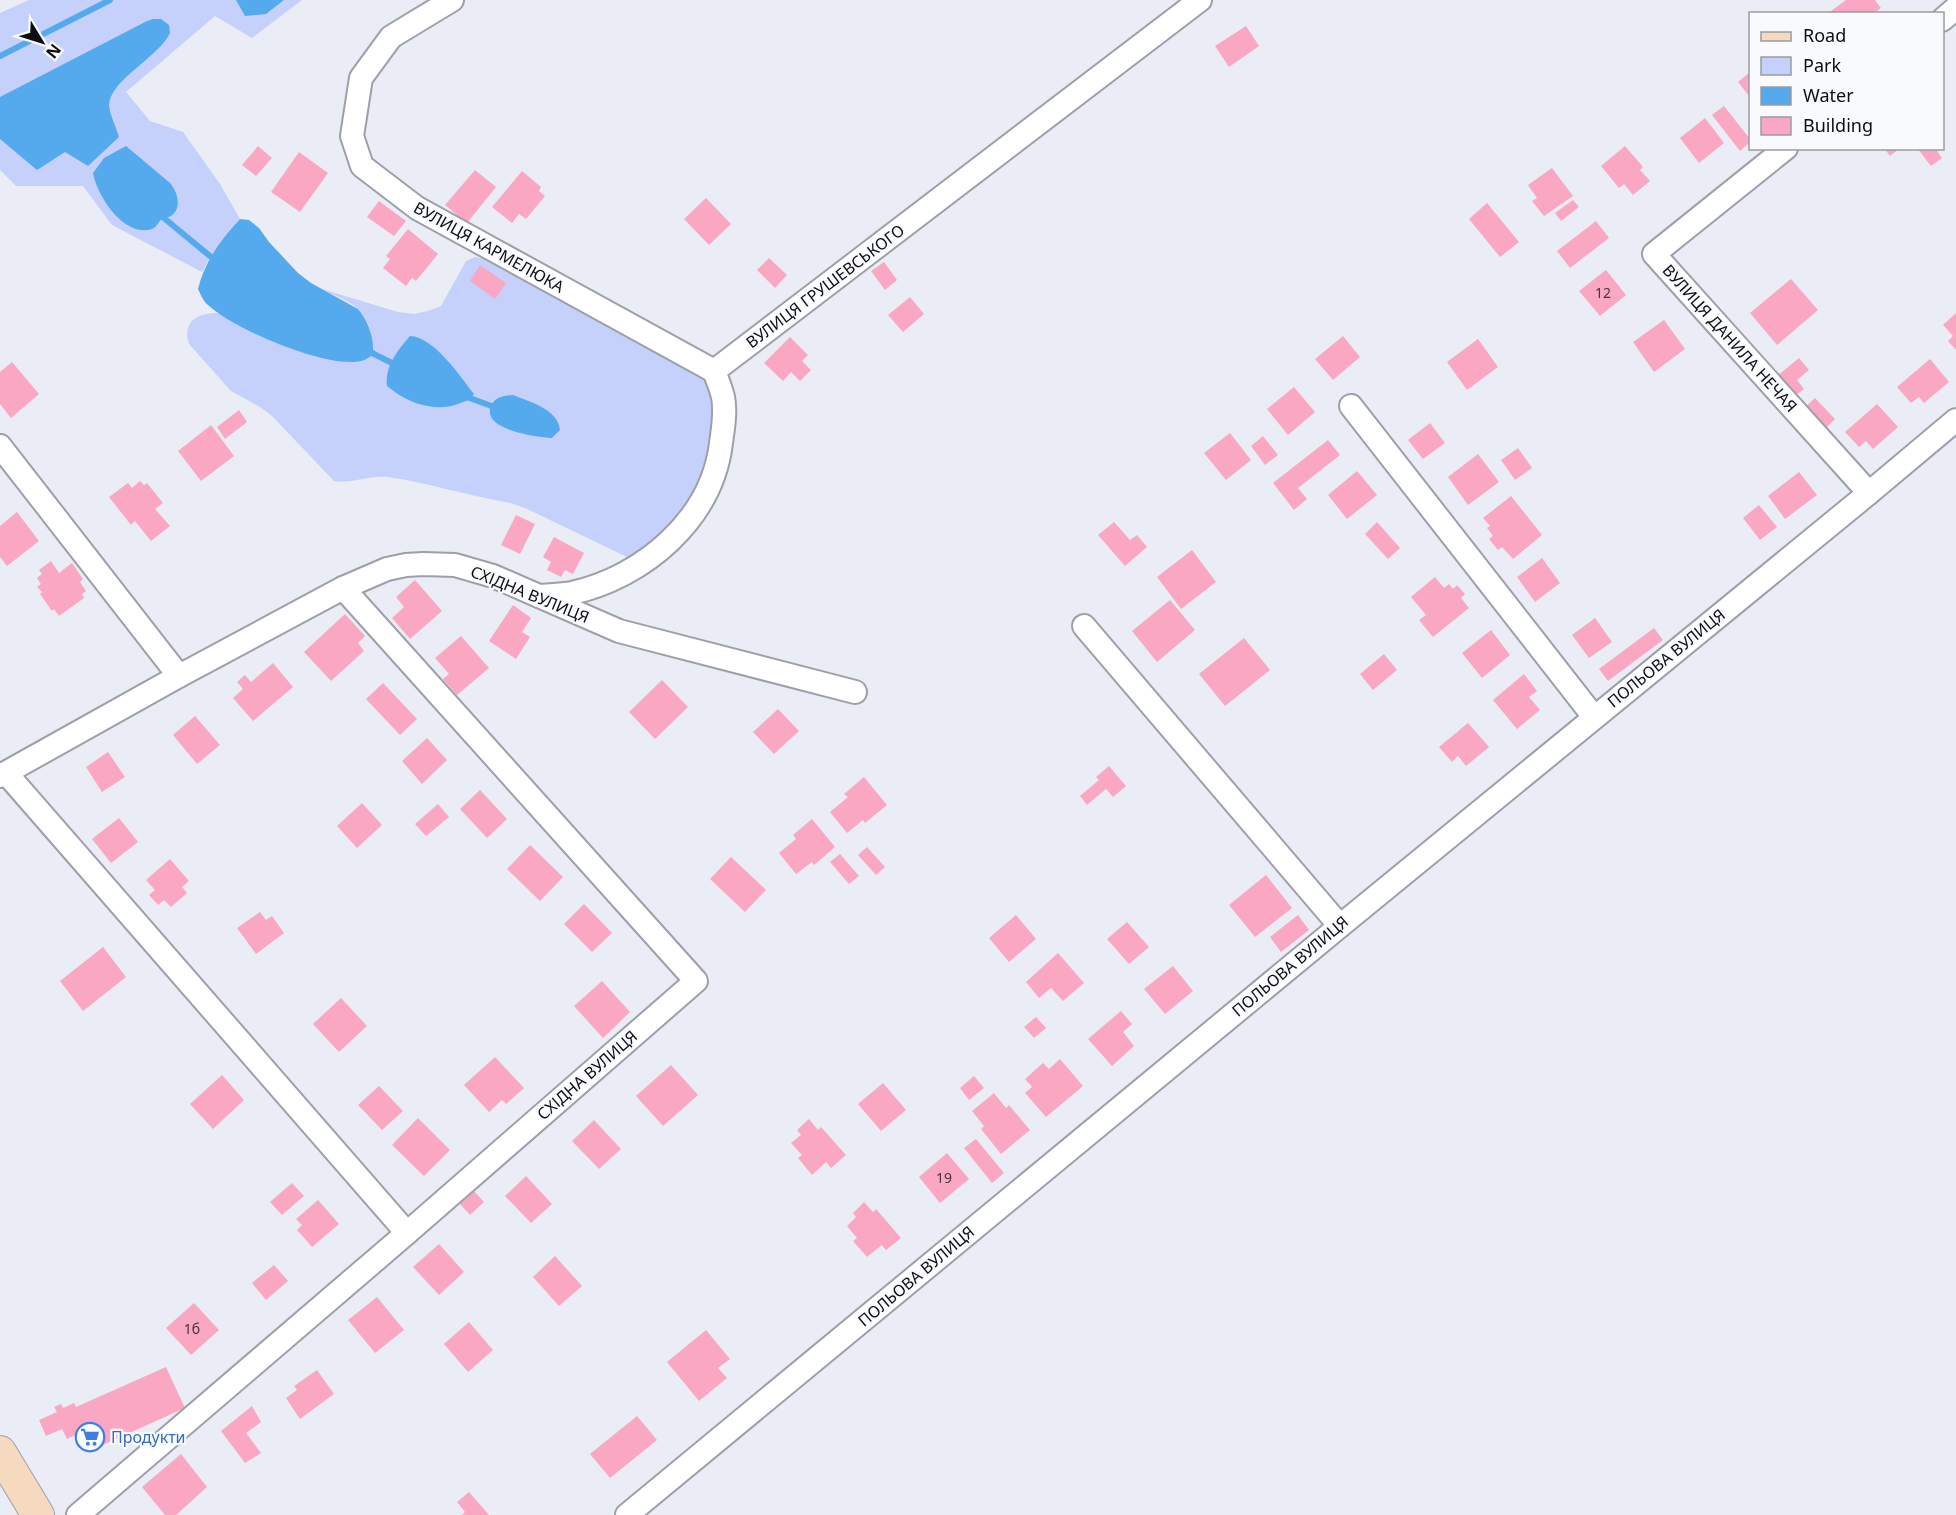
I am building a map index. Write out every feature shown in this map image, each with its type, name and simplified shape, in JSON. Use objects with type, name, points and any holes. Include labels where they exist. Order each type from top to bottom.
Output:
[{"type":"main road","points":[[0,1452],[38,1515]]},
{"type":"street","name":"ВУЛИЦЯ КАРМЕЛЮКА","points":[[452,0],[391,37],[361,78],[352,136],[362,166],[417,208],[714,371]]},
{"type":"street","name":"ВУЛИЦЯ ГРУШЕВСЬКОГО","points":[[714,371],[1200,0]]},
{"type":"street","points":[[1944,18],[1956,8]]},
{"type":"street","name":"ВУЛИЦЯ ДАНИЛА НЕЧАЯ","points":[[1784,150],[1654,254],[1869,493]]},
{"type":"street","points":[[539,596],[569,594],[624,573],[660,548],[693,516],[714,475],[724,424],[723,398],[714,371]]},
{"type":"street","points":[[1351,406],[1594,717]]},
{"type":"street","name":"ПОЛЬОВА ВУЛИЦЯ","points":[[627,1515],[1956,420]]},
{"type":"street","points":[[0,446],[179,676]]},
{"type":"street","name":"СХІДНА ВУЛИЦЯ","points":[[3,774],[343,588],[387,569],[423,564],[455,565],[493,576],[619,631],[855,692]]},
{"type":"street","name":"СХІДНА ВУЛИЦЯ","points":[[78,1515],[696,981],[343,588]]},
{"type":"street","points":[[1084,626],[1340,926]]},
{"type":"street","points":[[3,774],[407,1233]]},
{"type":"green space","points":[[29,0],[302,0],[252,38],[215,16],[126,92],[150,121],[183,132],[220,184],[240,219],[219,244],[202,272],[112,225],[83,186],[16,186],[0,170],[0,13]]},
{"type":"green space","points":[[475,257],[525,267],[714,371],[714,475],[646,559],[627,557],[510,503],[388,477],[334,481],[272,416],[231,391],[189,344],[188,330],[193,320],[203,315],[217,313],[342,353],[371,333],[364,317],[355,306],[322,289],[398,312],[414,314],[441,306],[466,261]]},
{"type":"water","points":[[236,0],[284,0],[266,14],[245,16]]},
{"type":"water","points":[[153,19],[161,19],[169,25],[170,33],[156,51],[117,87],[111,96],[109,108],[119,137],[88,166],[65,152],[37,170],[0,139],[0,97]]},
{"type":"water","points":[[126,146],[170,183],[177,195],[178,204],[175,213],[162,219],[152,229],[142,230],[132,227],[113,213],[100,193],[93,173],[104,158]]},
{"type":"water","points":[[240,219],[249,220],[259,228],[298,273],[311,283],[358,309],[370,330],[373,354],[363,361],[346,362],[304,353],[238,325],[220,315],[206,303],[198,289],[205,269],[220,243]]},
{"type":"water","points":[[410,336],[428,343],[446,359],[474,394],[471,398],[449,406],[430,406],[411,401],[387,386],[390,365],[396,353]]},
{"type":"water","points":[[513,395],[549,412],[558,423],[560,430],[552,438],[523,434],[501,426],[493,420],[490,413],[492,404],[499,398]]},
{"type":"building","points":[[1846,0],[1875,0],[1881,8],[1876,12],[1830,12]]},
{"type":"building","points":[[1246,26],[1259,46],[1229,67],[1215,46]]},
{"type":"building","points":[[1749,73],[1749,96],[1738,82]]},
{"type":"building","points":[[1724,106],[1749,138],[1749,143],[1740,151],[1712,115]]},
{"type":"building","points":[[1705,118],[1724,143],[1699,163],[1680,138]]},
{"type":"building","points":[[258,146],[272,158],[256,176],[242,165]]},
{"type":"building","points":[[1625,146],[1643,167],[1640,170],[1650,181],[1633,195],[1624,184],[1619,188],[1601,166]]},
{"type":"building","points":[[1886,150],[1898,150],[1890,156]]},
{"type":"building","points":[[1919,150],[1936,150],[1942,158],[1931,166]]},
{"type":"building","points":[[299,152],[328,173],[300,212],[271,192]]},
{"type":"building","points":[[1552,168],[1573,196],[1544,216],[1532,201],[1537,198],[1528,185]]},
{"type":"building","points":[[475,170],[496,187],[467,223],[445,205]]},
{"type":"building","points":[[522,171],[541,187],[539,191],[545,196],[526,219],[519,214],[512,223],[492,207]]},
{"type":"building","points":[[706,198],[731,224],[709,245],[684,219]]},
{"type":"building","points":[[1573,200],[1579,207],[1561,221],[1555,213]]},
{"type":"building","points":[[379,201],[406,221],[394,236],[367,217]]},
{"type":"building","points":[[1487,203],[1519,242],[1500,257],[1469,219]]},
{"type":"building","points":[[1596,221],[1609,238],[1570,268],[1557,251]]},
{"type":"building","points":[[408,229],[438,254],[416,281],[412,278],[406,286],[383,268],[390,259],[386,256]]},
{"type":"building","points":[[769,258],[787,275],[775,288],[757,270]]},
{"type":"building","points":[[884,262],[897,280],[885,290],[871,271]]},
{"type":"building","points":[[480,265],[506,283],[495,299],[470,281]]},
{"type":"building","points":[[1606,270],[1626,295],[1600,316],[1579,291]]},
{"type":"building","points":[[1791,279],[1818,310],[1777,345],[1750,313]]},
{"type":"building","points":[[910,297],[924,314],[903,332],[888,315]]},
{"type":"building","points":[[1956,313],[1956,350],[1948,341],[1953,336],[1943,325]]},
{"type":"building","points":[[1664,320],[1685,349],[1654,372],[1633,342]]},
{"type":"building","points":[[1343,336],[1360,357],[1333,380],[1315,359]]},
{"type":"building","points":[[790,337],[808,355],[802,361],[811,370],[800,381],[791,372],[783,381],[764,363]]},
{"type":"building","points":[[1478,339],[1498,367],[1467,390],[1447,362]]},
{"type":"building","points":[[1799,358],[1809,370],[1797,380],[1804,389],[1792,398],[1776,377]]},
{"type":"building","points":[[1930,359],[1949,382],[1924,403],[1919,397],[1911,403],[1897,387]]},
{"type":"building","points":[[12,362],[39,394],[11,418],[0,404],[0,372]]},
{"type":"building","points":[[1294,387],[1315,412],[1288,435],[1267,409]]},
{"type":"building","points":[[1815,398],[1835,419],[1823,431],[1802,410]]},
{"type":"building","points":[[1877,404],[1898,427],[1873,449],[1866,441],[1859,447],[1845,432]]},
{"type":"building","points":[[239,410],[247,422],[225,439],[217,427]]},
{"type":"building","points":[[1430,423],[1445,443],[1423,459],[1408,440]]},
{"type":"building","points":[[211,425],[234,456],[201,481],[178,451]]},
{"type":"building","points":[[1230,433],[1251,460],[1226,480],[1204,453]]},
{"type":"building","points":[[1263,436],[1278,455],[1265,465],[1251,446]]},
{"type":"building","points":[[1328,440],[1340,455],[1298,488],[1307,499],[1294,510],[1273,483]]},
{"type":"building","points":[[1518,448],[1532,468],[1515,480],[1501,460]]},
{"type":"building","points":[[1478,454],[1499,482],[1468,505],[1448,477]]},
{"type":"building","points":[[1357,471],[1377,495],[1347,519],[1328,495]]},
{"type":"building","points":[[1799,472],[1817,495],[1785,519],[1768,496]]},
{"type":"building","points":[[140,481],[144,485],[147,483],[163,503],[155,509],[170,526],[151,541],[135,521],[131,525],[109,497],[128,483],[132,488]]},
{"type":"building","points":[[1511,496],[1542,535],[1513,559],[1502,547],[1498,550],[1489,539],[1493,536],[1487,528],[1490,526],[1483,518]]},
{"type":"building","points":[[1759,505],[1777,527],[1760,540],[1743,518]]},
{"type":"building","points":[[17,512],[39,541],[7,566],[0,557],[0,526]]},
{"type":"building","points":[[516,515],[535,524],[520,554],[501,545]]},
{"type":"building","points":[[1114,522],[1130,540],[1137,535],[1147,547],[1125,566],[1098,535]]},
{"type":"building","points":[[1377,522],[1400,548],[1388,559],[1365,534]]},
{"type":"building","points":[[554,537],[584,553],[573,574],[565,570],[561,577],[547,570],[551,562],[543,557]]},
{"type":"building","points":[[1192,550],[1216,582],[1181,609],[1157,577]]},
{"type":"building","points":[[1542,558],[1560,583],[1535,602],[1517,577]]},
{"type":"building","points":[[51,561],[59,573],[72,563],[83,579],[80,582],[86,591],[82,594],[84,598],[59,616],[54,609],[52,611],[37,587],[41,584],[37,578],[42,574],[39,570]]},
{"type":"building","points":[[1435,577],[1444,588],[1449,584],[1453,589],[1457,585],[1465,594],[1461,598],[1469,608],[1433,637],[1419,620],[1426,615],[1411,597]]},
{"type":"building","points":[[415,580],[442,611],[410,639],[392,618],[404,607],[396,597]]},
{"type":"building","points":[[1170,600],[1195,630],[1157,662],[1132,631]]},
{"type":"building","points":[[513,605],[531,618],[522,632],[530,637],[516,659],[489,641]]},
{"type":"building","points":[[345,614],[365,636],[358,643],[364,651],[331,681],[304,652]]},
{"type":"building","points":[[1595,618],[1612,642],[1589,658],[1572,635]]},
{"type":"building","points":[[1654,628],[1663,640],[1608,681],[1599,669]]},
{"type":"building","points":[[1491,630],[1510,655],[1482,678],[1462,653]]},
{"type":"building","points":[[461,636],[489,668],[457,695],[443,679],[449,674],[435,658]]},
{"type":"building","points":[[1244,638],[1270,670],[1225,706],[1199,674]]},
{"type":"building","points":[[1384,654],[1397,670],[1373,690],[1360,674]]},
{"type":"building","points":[[273,663],[293,687],[253,721],[233,698],[243,689],[237,682],[245,675],[251,682]]},
{"type":"building","points":[[1524,674],[1537,691],[1529,697],[1540,710],[1517,729],[1493,700]]},
{"type":"building","points":[[662,680],[688,707],[655,739],[629,712]]},
{"type":"building","points":[[383,683],[417,719],[400,735],[366,699]]},
{"type":"building","points":[[778,709],[799,731],[774,754],[753,732]]},
{"type":"building","points":[[195,716],[220,745],[197,764],[173,735]]},
{"type":"building","points":[[1468,723],[1489,747],[1466,766],[1458,756],[1452,762],[1439,747]]},
{"type":"building","points":[[427,738],[447,760],[422,784],[402,761]]},
{"type":"building","points":[[108,752],[125,777],[102,792],[86,767]]},
{"type":"building","points":[[1109,766],[1126,786],[1113,797],[1106,789],[1087,805],[1080,796],[1099,780],[1096,777]]},
{"type":"building","points":[[864,777],[887,805],[865,823],[863,820],[847,833],[830,812],[848,797],[844,794]]},
{"type":"building","points":[[480,790],[507,819],[487,838],[460,809]]},
{"type":"building","points":[[362,803],[382,825],[357,848],[337,826]]},
{"type":"building","points":[[438,804],[449,817],[426,836],[415,824]]},
{"type":"building","points":[[119,818],[138,842],[111,863],[92,839]]},
{"type":"building","points":[[812,819],[835,847],[814,865],[812,862],[796,874],[779,853],[796,839],[793,835]]},
{"type":"building","points":[[530,845],[563,877],[540,901],[507,869]]},
{"type":"building","points":[[867,847],[885,867],[876,875],[858,855]]},
{"type":"building","points":[[840,854],[859,876],[849,884],[830,862]]},
{"type":"building","points":[[731,857],[766,890],[745,912],[710,879]]},
{"type":"building","points":[[170,859],[189,881],[182,887],[187,893],[171,907],[164,900],[158,905],[149,895],[155,890],[146,880]]},
{"type":"building","points":[[1266,875],[1292,908],[1255,937],[1229,905]]},
{"type":"building","points":[[584,904],[612,933],[592,952],[564,924]]},
{"type":"building","points":[[260,912],[266,920],[272,916],[284,933],[256,954],[237,928]]},
{"type":"building","points":[[1016,915],[1036,939],[1009,962],[989,938]]},
{"type":"building","points":[[1298,915],[1309,930],[1281,952],[1270,937]]},
{"type":"building","points":[[1127,922],[1149,947],[1129,964],[1107,939]]},
{"type":"building","points":[[103,947],[126,977],[83,1011],[60,981]]},
{"type":"building","points":[[1058,953],[1084,983],[1063,1001],[1051,988],[1039,998],[1026,982]]},
{"type":"building","points":[[1173,966],[1193,991],[1165,1014],[1144,989]]},
{"type":"building","points":[[602,981],[630,1012],[603,1038],[574,1006]]},
{"type":"building","points":[[341,998],[367,1026],[339,1052],[313,1024]]},
{"type":"building","points":[[1121,1011],[1132,1024],[1123,1032],[1134,1046],[1112,1066],[1088,1039]]},
{"type":"building","points":[[1036,1017],[1046,1028],[1034,1038],[1024,1027]]},
{"type":"building","points":[[495,1057],[524,1088],[506,1104],[502,1100],[489,1112],[464,1085]]},
{"type":"building","points":[[1060,1059],[1083,1086],[1046,1117],[1025,1093],[1032,1087],[1025,1079],[1043,1063],[1049,1069]]},
{"type":"building","points":[[671,1065],[698,1095],[663,1126],[636,1096]]},
{"type":"building","points":[[222,1075],[244,1100],[213,1129],[190,1104]]},
{"type":"building","points":[[974,1076],[984,1088],[969,1100],[960,1088]]},
{"type":"building","points":[[883,1083],[906,1110],[881,1131],[858,1104]]},
{"type":"building","points":[[379,1086],[403,1111],[382,1130],[358,1105]]},
{"type":"building","points":[[994,1093],[1006,1108],[1009,1105],[1030,1130],[1001,1154],[981,1129],[984,1126],[972,1111]]},
{"type":"building","points":[[418,1118],[450,1150],[424,1176],[392,1145]]},
{"type":"building","points":[[809,1119],[818,1130],[821,1127],[846,1155],[831,1168],[826,1162],[812,1175],[798,1158],[802,1155],[791,1143],[801,1135],[797,1130]]},
{"type":"building","points":[[594,1120],[621,1149],[599,1169],[572,1141]]},
{"type":"building","points":[[976,1139],[1004,1173],[992,1183],[964,1148]]},
{"type":"building","points":[[947,1153],[969,1179],[940,1203],[919,1177]]},
{"type":"building","points":[[526,1176],[552,1204],[531,1223],[505,1196]]},
{"type":"building","points":[[292,1183],[304,1196],[282,1215],[270,1202]]},
{"type":"building","points":[[474,1191],[484,1202],[470,1215],[460,1204]]},
{"type":"building","points":[[318,1200],[339,1224],[312,1247],[297,1230],[302,1225],[296,1219]]},
{"type":"building","points":[[864,1202],[873,1212],[876,1209],[901,1238],[886,1250],[882,1245],[867,1257],[853,1241],[857,1238],[847,1226],[856,1217],[853,1213]]},
{"type":"building","points":[[439,1244],[464,1272],[439,1295],[413,1267]]},
{"type":"building","points":[[555,1256],[582,1286],[559,1306],[533,1277]]},
{"type":"building","points":[[274,1265],[288,1281],[266,1300],[252,1283]]},
{"type":"building","points":[[377,1297],[404,1330],[375,1353],[348,1320]]},
{"type":"building","points":[[194,1303],[219,1330],[191,1355],[166,1328]]},
{"type":"building","points":[[469,1322],[493,1350],[468,1372],[444,1344]]},
{"type":"building","points":[[706,1330],[730,1359],[718,1368],[727,1378],[699,1401],[667,1362]]},
{"type":"building","points":[[166,1367],[185,1408],[87,1452],[79,1433],[67,1439],[62,1429],[46,1436],[39,1420],[57,1412],[54,1407],[61,1404],[63,1408],[74,1403],[76,1407]]},
{"type":"building","points":[[317,1370],[334,1394],[300,1419],[286,1398],[297,1390],[294,1386]]},
{"type":"building","points":[[252,1406],[261,1422],[246,1433],[261,1453],[245,1463],[221,1431]]},
{"type":"building","points":[[637,1416],[657,1440],[610,1478],[590,1454]]},
{"type":"building","points":[[181,1454],[207,1487],[176,1515],[165,1515],[142,1487]]},
{"type":"building","points":[[469,1492],[489,1515],[462,1515],[465,1512],[457,1502]]},
{"type":"waterway","points":[[0,56],[110,0]]},
{"type":"waterway","points":[[159,214],[216,261]]},
{"type":"waterway","points":[[366,350],[398,366]]},
{"type":"waterway","points":[[464,396],[497,408]]},
{"type":"place","name":"Продукти","points":[[90,1437]]}]
